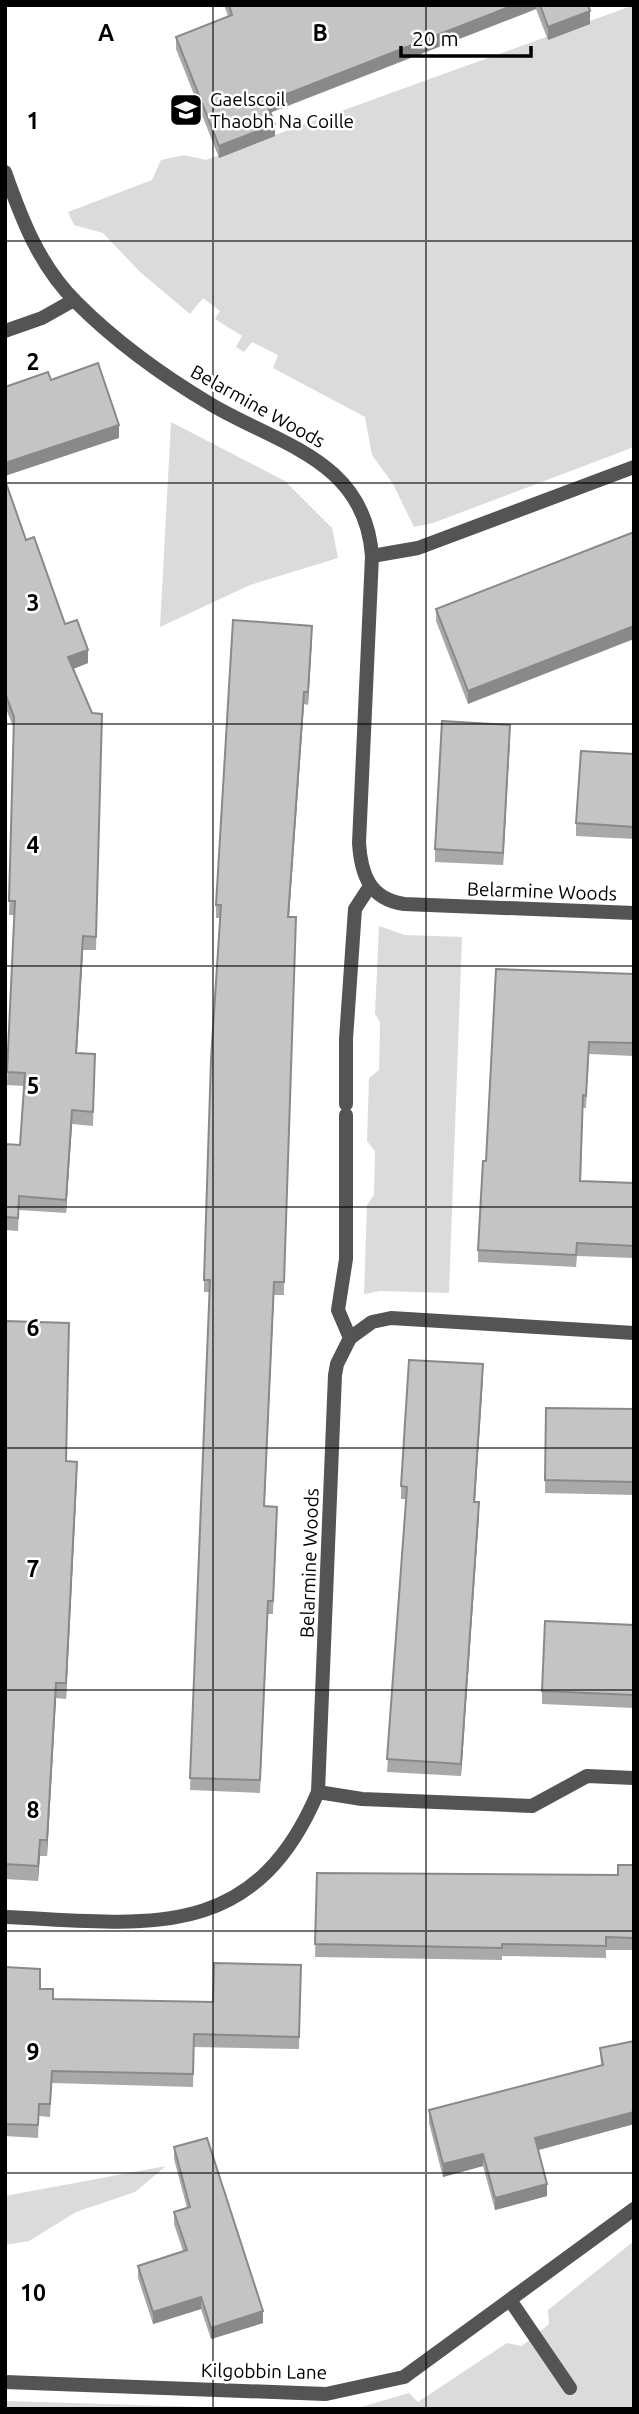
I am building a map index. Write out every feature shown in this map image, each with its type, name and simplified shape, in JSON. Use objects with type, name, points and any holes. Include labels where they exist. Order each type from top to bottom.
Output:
[{"type":"street","name":"Belarmine Woods","points":[[5,172],[39,256],[75,300],[172,381],[215,407],[309,453],[329,467],[352,496],[370,532],[372,556],[359,843],[360,864],[370,886],[387,901],[404,904],[634,914]]},
{"type":"street","points":[[5,331],[42,318],[75,300]]},
{"type":"street","points":[[372,556],[418,548],[634,467]]},
{"type":"street","points":[[370,886],[355,909],[346,1039],[346,1259],[338,1310],[350,1338],[372,1322],[391,1318],[634,1333]]},
{"type":"street","name":"Belarmine Woods","points":[[5,1917],[144,1923],[192,1916],[225,1902],[257,1880],[284,1855],[304,1825],[318,1792],[335,1375],[337,1364],[350,1338]]},
{"type":"street","points":[[318,1792],[362,1798],[532,1806],[587,1776],[634,1778]]},
{"type":"street","name":"Kilgobbin Lane","points":[[5,2382],[326,2394],[404,2377],[634,2209]]},
{"type":"street","points":[[510,2300],[570,2388]]},
{"type":"shaded area","points":[[634,5],[634,447],[433,523],[414,527],[393,484],[372,455],[365,417],[273,368],[278,355],[252,342],[244,352],[236,347],[242,336],[215,319],[220,311],[203,298],[190,314],[140,272],[103,233],[74,225],[68,212],[152,180],[161,160],[184,155],[206,160]]},
{"type":"shaded area","points":[[171,422],[285,481],[332,528],[338,558],[250,585],[160,627]]},
{"type":"shaded area","points":[[379,926],[405,935],[462,937],[449,1293],[380,1291],[364,1294],[367,1205],[374,1195],[375,1151],[367,1141],[369,1078],[379,1070],[380,1022],[375,1014]]},
{"type":"shaded area","points":[[166,2166],[135,2192],[76,2212],[29,2241],[5,2245],[5,2196]]},
{"type":"shaded area","points":[[634,2241],[634,2409],[354,2409],[409,2393],[418,2402],[507,2343],[522,2346],[549,2324],[548,2310]]},
{"type":"shaded area","points":[[5,2401],[237,2408],[239,2409],[5,2409]]},
{"type":"building","points":[[229,5],[514,5],[266,102],[275,124],[219,146],[176,37],[232,15]]},
{"type":"building","points":[[540,5],[588,5],[590,11],[548,27]]},
{"type":"building","points":[[98,363],[119,425],[5,463],[5,387],[48,372],[51,380]]},
{"type":"building","points":[[5,480],[26,540],[34,537],[65,624],[77,620],[88,650],[68,657],[92,713],[102,714],[96,937],[83,936],[76,1053],[95,1054],[93,1112],[72,1110],[66,1200],[19,1196],[18,1218],[5,1217],[5,1144],[20,1145],[25,1073],[7,1072],[15,901],[9,901],[14,717],[5,693]]},
{"type":"building","points":[[634,532],[634,626],[468,691],[436,609]]},
{"type":"building","points":[[233,620],[312,626],[308,692],[304,692],[288,917],[296,917],[284,1282],[274,1282],[264,1506],[277,1507],[273,1601],[268,1601],[260,1780],[190,1778],[210,1280],[204,1280],[211,1059],[221,905],[216,905]]},
{"type":"building","points":[[442,721],[510,725],[503,853],[435,849]]},
{"type":"building","points":[[581,751],[634,754],[634,827],[576,823]]},
{"type":"building","points":[[496,969],[634,974],[634,1043],[589,1042],[586,1096],[583,1095],[580,1181],[634,1183],[634,1246],[577,1243],[576,1255],[478,1250],[483,1161],[486,1161]]},
{"type":"building","points":[[5,1321],[69,1323],[66,1461],[77,1462],[66,1683],[56,1683],[47,1840],[40,1840],[38,1866],[5,1864]]},
{"type":"building","points":[[409,1360],[483,1364],[474,1502],[479,1502],[461,1764],[387,1759],[407,1487],[401,1486]]},
{"type":"building","points":[[546,1408],[634,1409],[634,1482],[545,1480]]},
{"type":"building","points":[[545,1621],[634,1625],[634,1695],[542,1691]]},
{"type":"building","points":[[618,1865],[634,1865],[634,1938],[606,1937],[606,1946],[502,1944],[502,1948],[315,1944],[317,1873],[618,1875]]},
{"type":"building","points":[[214,1963],[301,1965],[299,2037],[194,2034],[193,2074],[52,2071],[50,2104],[39,2104],[38,2125],[5,2124],[5,1967],[40,1969],[40,1989],[53,1989],[53,1999],[213,2002]]},
{"type":"building","points":[[634,2041],[634,2112],[535,2138],[547,2184],[495,2198],[483,2154],[443,2164],[429,2110],[603,2065],[600,2048]]},
{"type":"building","points":[[207,2138],[263,2311],[211,2328],[201,2297],[153,2312],[138,2266],[187,2250],[174,2212],[190,2207],[174,2147]]},
{"type":"place","name":"Gaelscoil Thaobh Na Coille","points":[[186,110]]}]
